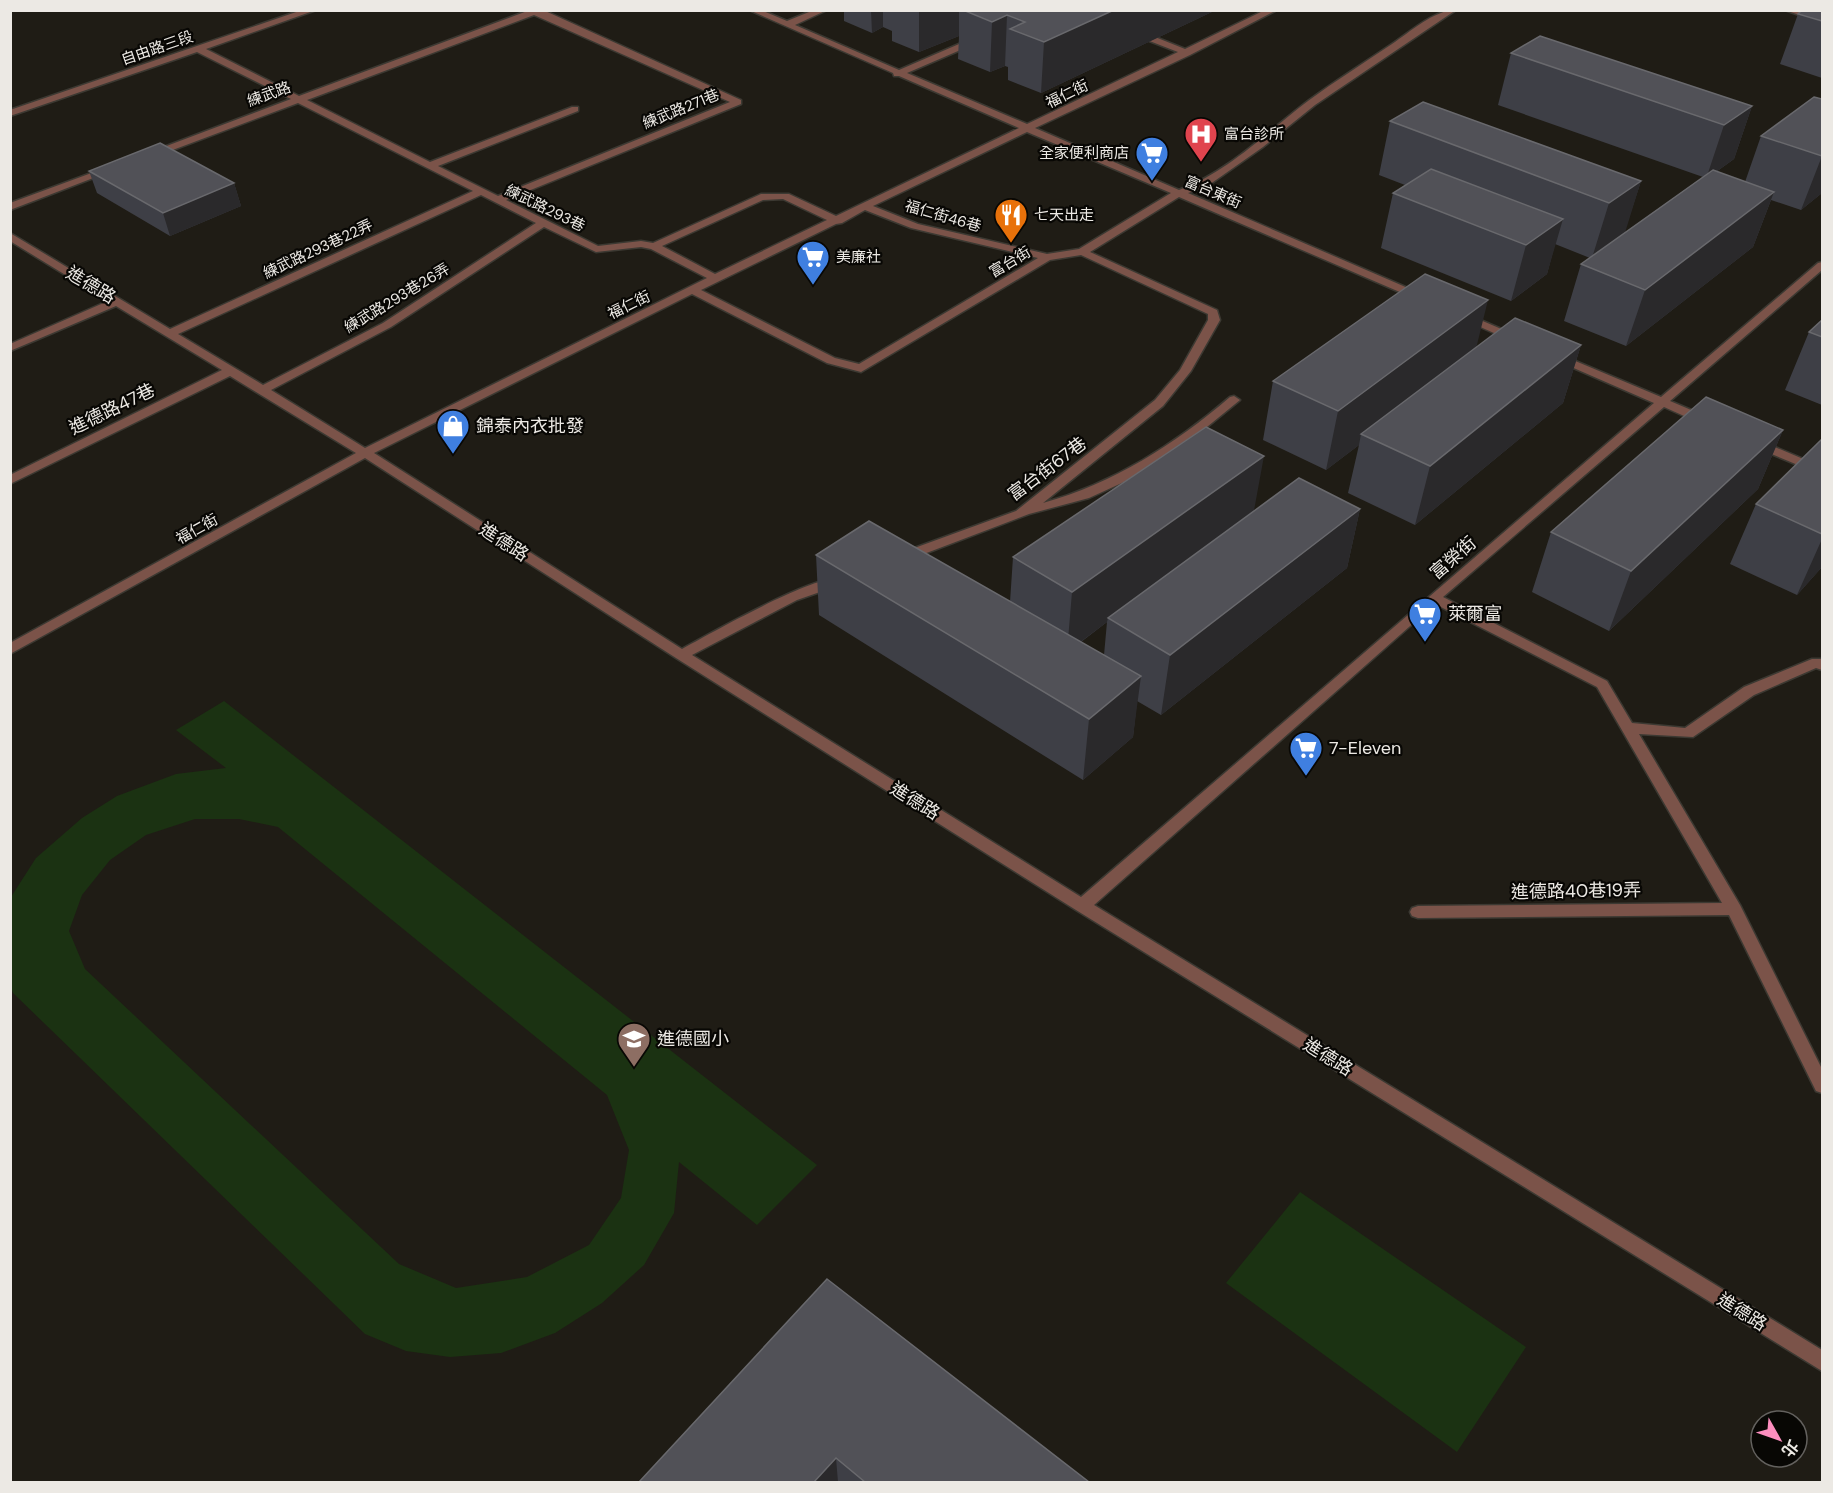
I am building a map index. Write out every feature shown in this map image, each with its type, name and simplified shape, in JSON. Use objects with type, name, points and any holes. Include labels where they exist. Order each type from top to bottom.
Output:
[{"type":"street","name":"自由路三段","points":[[10,113],[312,10]]},
{"type":"street","name":"富台東街","points":[[753,10],[1435,304]]},
{"type":"street","points":[[786,25],[823,10]]},
{"type":"street","name":"福仁街","points":[[10,649],[365,453],[716,278],[1028,130],[1273,10]]},
{"type":"street","name":"富台街","points":[[693,290],[831,360],[861,368],[1047,257],[1082,252],[1177,194],[1202,185],[1408,37],[1452,10]]},
{"type":"street","points":[[1789,10],[1822,21]]},
{"type":"street","name":"練武路","points":[[143,158],[537,11]]},
{"type":"street","name":"練武路271巷","points":[[497,201],[738,102],[537,11]]},
{"type":"street","points":[[1132,32],[1187,52]]},
{"type":"street","points":[[897,74],[969,43]]},
{"type":"street","name":"練武路293巷","points":[[198,49],[596,249],[641,244],[654,246],[716,278]]},
{"type":"street","points":[[429,166],[575,109]]},
{"type":"street","points":[[10,207],[121,166]]},
{"type":"street","name":"練武路293巷22弄","points":[[171,333],[479,192]]},
{"type":"street","name":"練武路293巷","points":[[654,246],[761,197],[785,196],[838,220]]},
{"type":"street","name":"福仁街46巷","points":[[867,207],[915,226],[1047,257]]},
{"type":"street","name":"練武路293巷26弄","points":[[263,390],[387,325],[543,223]]},
{"type":"street","name":"進德路","points":[[10,236],[365,453],[681,655],[1082,906],[1822,1361]]},
{"type":"street","name":"富台街67巷","points":[[890,561],[1021,514],[1159,403],[1185,371],[1214,320],[1213,312],[1082,252]]},
{"type":"street","name":"富榮街","points":[[1082,906],[1434,598],[1822,265]]},
{"type":"street","points":[[10,348],[117,301]]},
{"type":"street","points":[[1457,313],[1532,346]]},
{"type":"street","points":[[1543,351],[1715,425]]},
{"type":"street","name":"進德路47巷","points":[[10,480],[230,371]]},
{"type":"street","points":[[1021,514],[1099,489],[1161,457],[1206,425],[1234,400]]},
{"type":"street","points":[[1747,439],[1822,471]]},
{"type":"street","points":[[681,655],[792,597],[847,577]]},
{"type":"street","points":[[1434,598],[1602,684],[1734,909],[1822,1086]]},
{"type":"street","points":[[1628,728],[1688,733],[1749,691],[1817,662],[1822,665]]},
{"type":"street","name":"進德路40巷19弄","points":[[1418,912],[1734,909]]},
{"type":"green space","points":[[224,701],[817,1165],[757,1225],[679,1162],[674,1213],[644,1265],[602,1303],[555,1333],[501,1353],[450,1357],[406,1351],[365,1334],[13,993],[11,987],[11,897],[36,858],[82,818],[117,796],[176,774],[226,768],[176,730]],"holes":[[[195,819],[239,819],[278,827],[607,1095],[629,1150],[621,1198],[589,1245],[527,1277],[456,1288],[399,1264],[85,969],[69,931],[82,895],[110,860],[146,835]]]},
{"type":"green space","points":[[1300,1192],[1526,1347],[1457,1452],[1226,1283]]},
{"type":"building","points":[[963,10],[1114,10],[1044,42],[1010,29],[1025,22],[1007,15],[992,22]]},
{"type":"building","points":[[1802,10],[1822,10],[1822,21],[1798,14]]},
{"type":"building","points":[[1540,36],[1752,106],[1724,125],[1511,53]]},
{"type":"building","points":[[1814,97],[1822,99],[1822,156],[1761,136]]},
{"type":"building","points":[[1423,102],[1641,181],[1609,203],[1390,121]]},
{"type":"building","points":[[160,143],[234,183],[163,213],[89,171]]},
{"type":"building","points":[[1431,169],[1563,219],[1526,245],[1393,193]]},
{"type":"building","points":[[1713,170],[1774,192],[1645,290],[1581,264]]},
{"type":"building","points":[[1425,274],[1488,300],[1338,411],[1273,381]]},
{"type":"building","points":[[1515,318],[1581,345],[1430,466],[1361,434]]},
{"type":"building","points":[[1822,320],[1822,337],[1809,332]]},
{"type":"building","points":[[1706,397],[1783,430],[1631,571],[1551,532]]},
{"type":"building","points":[[1206,427],[1264,456],[1072,592],[1013,557]]},
{"type":"building","points":[[1822,439],[1822,534],[1756,504]]},
{"type":"building","points":[[1299,478],[1360,509],[1170,655],[1108,618]]},
{"type":"building","points":[[869,521],[1141,676],[1089,719],[816,555]]},
{"type":"building","points":[[827,1279],[1089,1482],[865,1482],[836,1458],[814,1482],[639,1482]]},
{"type":"place","name":"富台診所","points":[[1201,163]]},
{"type":"place","name":"全家便利商店","points":[[1152,182]]},
{"type":"place","name":"七天出走","points":[[1011,244]]},
{"type":"place","name":"美廉社","points":[[813,286]]},
{"type":"place","name":"錦泰內衣批發","points":[[453,455]]},
{"type":"place","name":"萊爾富","points":[[1425,643]]},
{"type":"place","name":"7-Eleven","points":[[1306,777]]},
{"type":"place","name":"進德國小","points":[[634,1068]]}]
